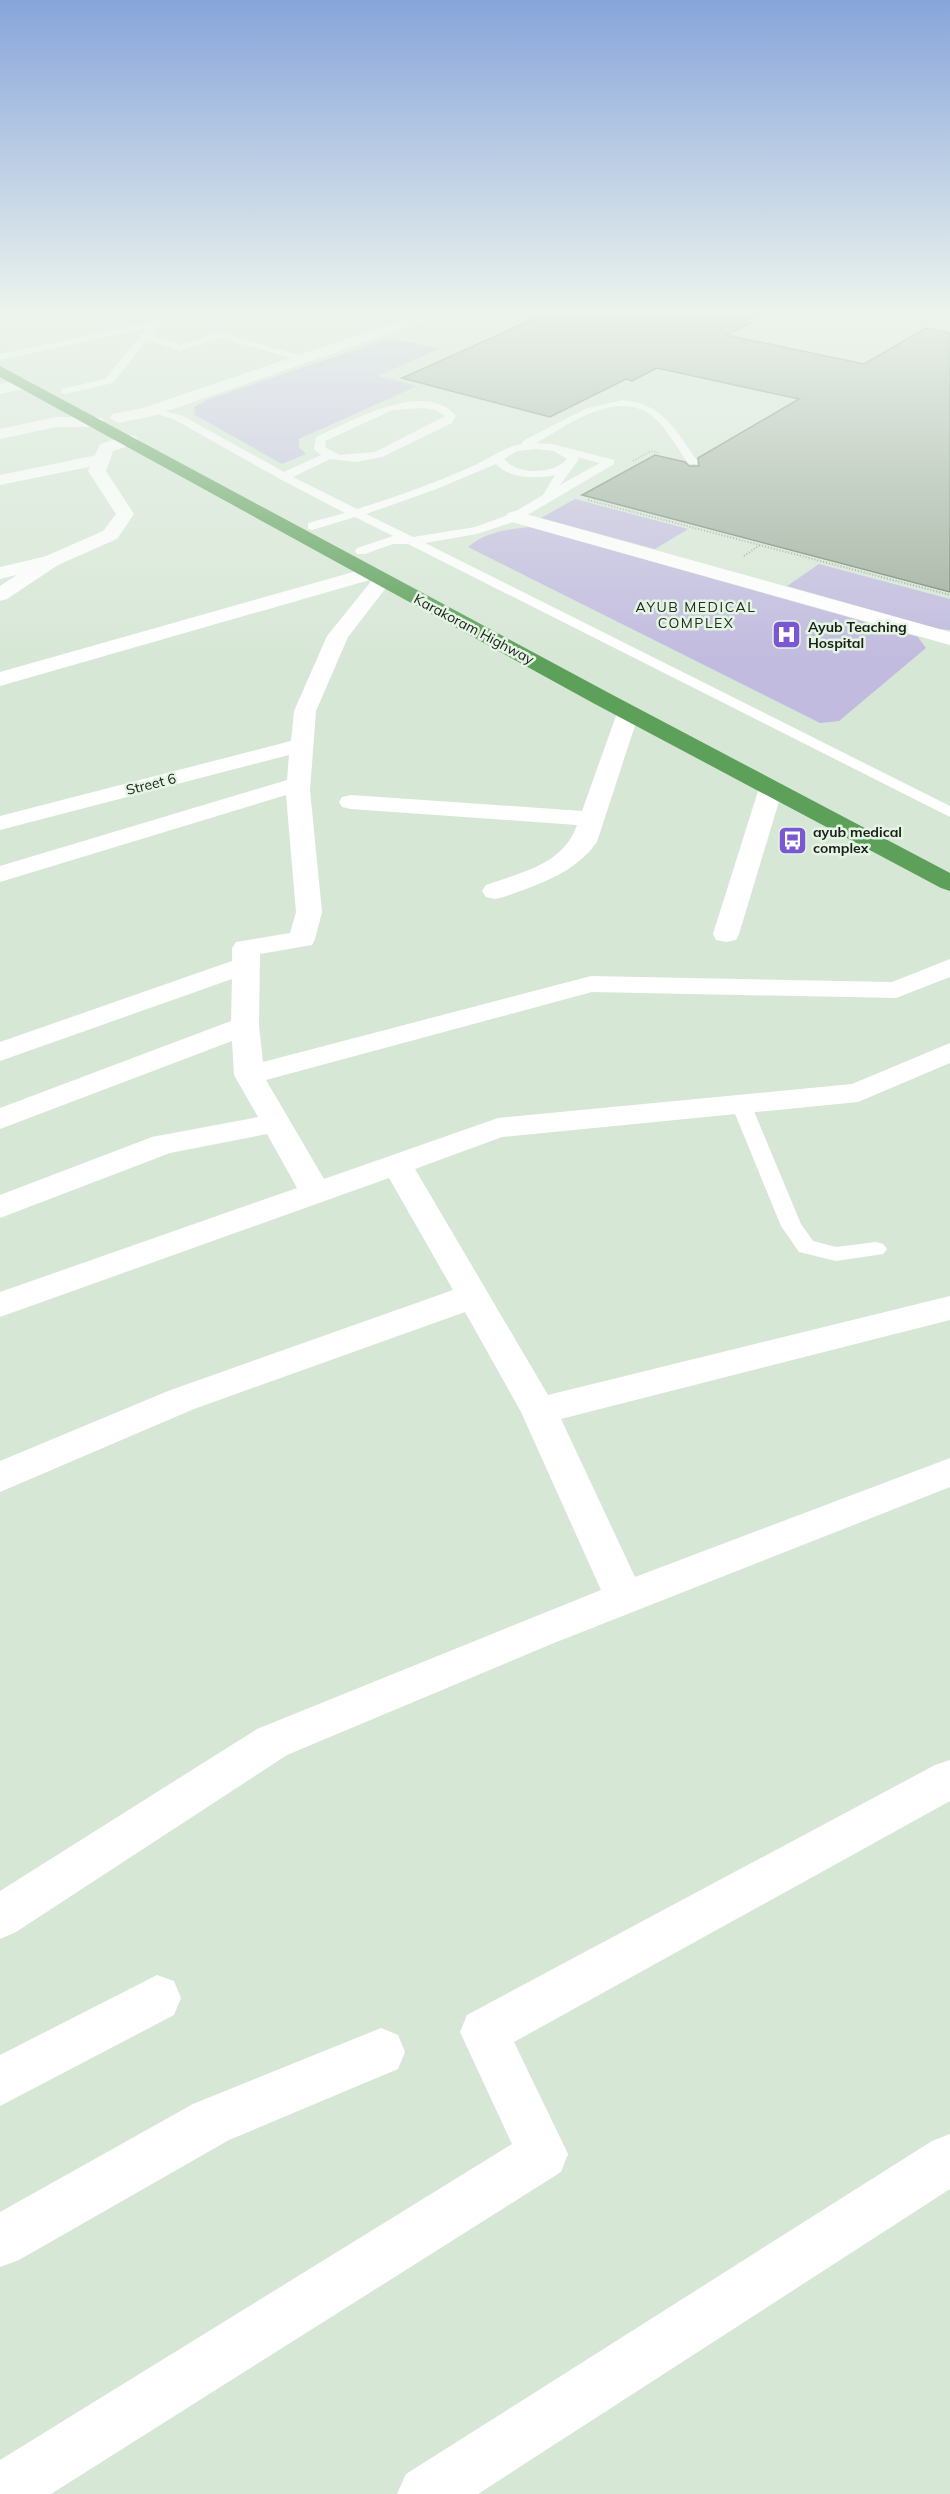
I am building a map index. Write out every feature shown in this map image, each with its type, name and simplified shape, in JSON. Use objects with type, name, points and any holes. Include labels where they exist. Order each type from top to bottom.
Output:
[{"type":"highway","name":"Karakoram Highway","points":[[108,428],[376,577],[950,883]]},
{"type":"highway","name":"Karakoram Highway","points":[[137,428],[312,526],[950,861]]},
{"type":"street","points":[[0,434],[26,428]]},
{"type":"street","points":[[0,595],[51,561],[110,535],[125,514],[97,471],[106,448],[129,440]]},
{"type":"street","points":[[0,480],[102,459]]},
{"type":"street","points":[[515,517],[950,639]]},
{"type":"street","points":[[660,558],[699,551],[744,561],[761,573],[764,580],[762,587]]},
{"type":"street","points":[[0,573],[51,561]]},
{"type":"street","points":[[0,679],[376,577]]},
{"type":"street","points":[[315,1193],[249,1075],[245,1026],[246,948],[302,939],[309,912],[298,784],[305,711],[338,636],[376,577]]},
{"type":"street","points":[[495,891],[564,864],[576,854],[584,842],[628,712]]},
{"type":"street","name":"Street 6","points":[[0,823],[302,745]]},
{"type":"street","points":[[0,874],[298,784]]},
{"type":"street","points":[[726,934],[771,788]]},
{"type":"street","points":[[351,802],[592,819]]},
{"type":"street","points":[[0,1052],[246,965]]},
{"type":"street","points":[[249,1075],[591,984],[896,990],[950,967]]},
{"type":"street","points":[[0,1119],[245,1026]]},
{"type":"street","points":[[0,1305],[498,1128],[858,1093],[950,1052]]},
{"type":"street","points":[[0,1207],[163,1144],[276,1123]]},
{"type":"street","points":[[397,1164],[539,1411],[625,1598]]},
{"type":"street","points":[[0,1477],[182,1400],[473,1296]]},
{"type":"street","points":[[539,1411],[950,1308]]},
{"type":"street","points":[[0,1917],[272,1742],[625,1598],[950,1472]]},
{"type":"street","points":[[0,2493],[543,2154],[484,2032],[950,1779]]},
{"type":"street","points":[[0,2080],[157,1998]]},
{"type":"street","points":[[0,2241],[211,2122],[381,2052]]},
{"type":"street","points":[[426,2494],[950,2159]]},
{"type":"lane","points":[[197,428],[284,477],[950,812]]},
{"type":"lane","points":[[345,428],[320,440],[320,449],[329,455],[357,459],[378,455],[433,428]]},
{"type":"lane","points":[[527,443],[556,428]]},
{"type":"lane","points":[[667,428],[693,462]]},
{"type":"lane","points":[[312,526],[445,483],[498,459],[502,453],[524,447],[562,450],[610,462],[515,517],[477,530],[415,541],[392,540],[361,551]]},
{"type":"lane","points":[[547,497],[573,459],[570,454],[562,450]]},
{"type":"lane","points":[[284,477],[329,455]]},
{"type":"lane","points":[[498,459],[509,469],[522,473],[537,474],[564,469]]},
{"type":"lane","points":[[443,555],[439,549],[442,540],[450,535]]},
{"type":"lane","points":[[741,1104],[791,1226],[806,1247],[836,1254],[876,1249]]},
{"type":"path","points":[[631,462],[651,452],[693,462]]},
{"type":"path","points":[[584,498],[950,595]]},
{"type":"path","points":[[744,561],[761,544]]},
{"type":"shaded area","points":[[219,428],[323,428],[299,439],[299,447],[306,454],[282,464]]},
{"type":"shaded area","points":[[575,499],[688,529],[655,549],[541,518]]},
{"type":"shaded area","points":[[530,527],[918,637],[926,648],[839,721],[820,723],[468,547],[489,535],[505,530]]},
{"type":"shaded area","points":[[819,564],[950,599],[950,630],[939,629],[787,586]]},
{"type":"building","points":[[749,428],[950,428],[950,592],[582,495],[655,455],[685,462],[689,466],[699,466],[698,458]]},
{"type":"place","name":"Ayub Teaching Hospital","points":[[787,635]]},
{"type":"place","name":"ayub medical complex","points":[[792,840]]},
{"type":"district","name":"AYUB MEDICAL COMPLEX","points":[[696,616]]}]
